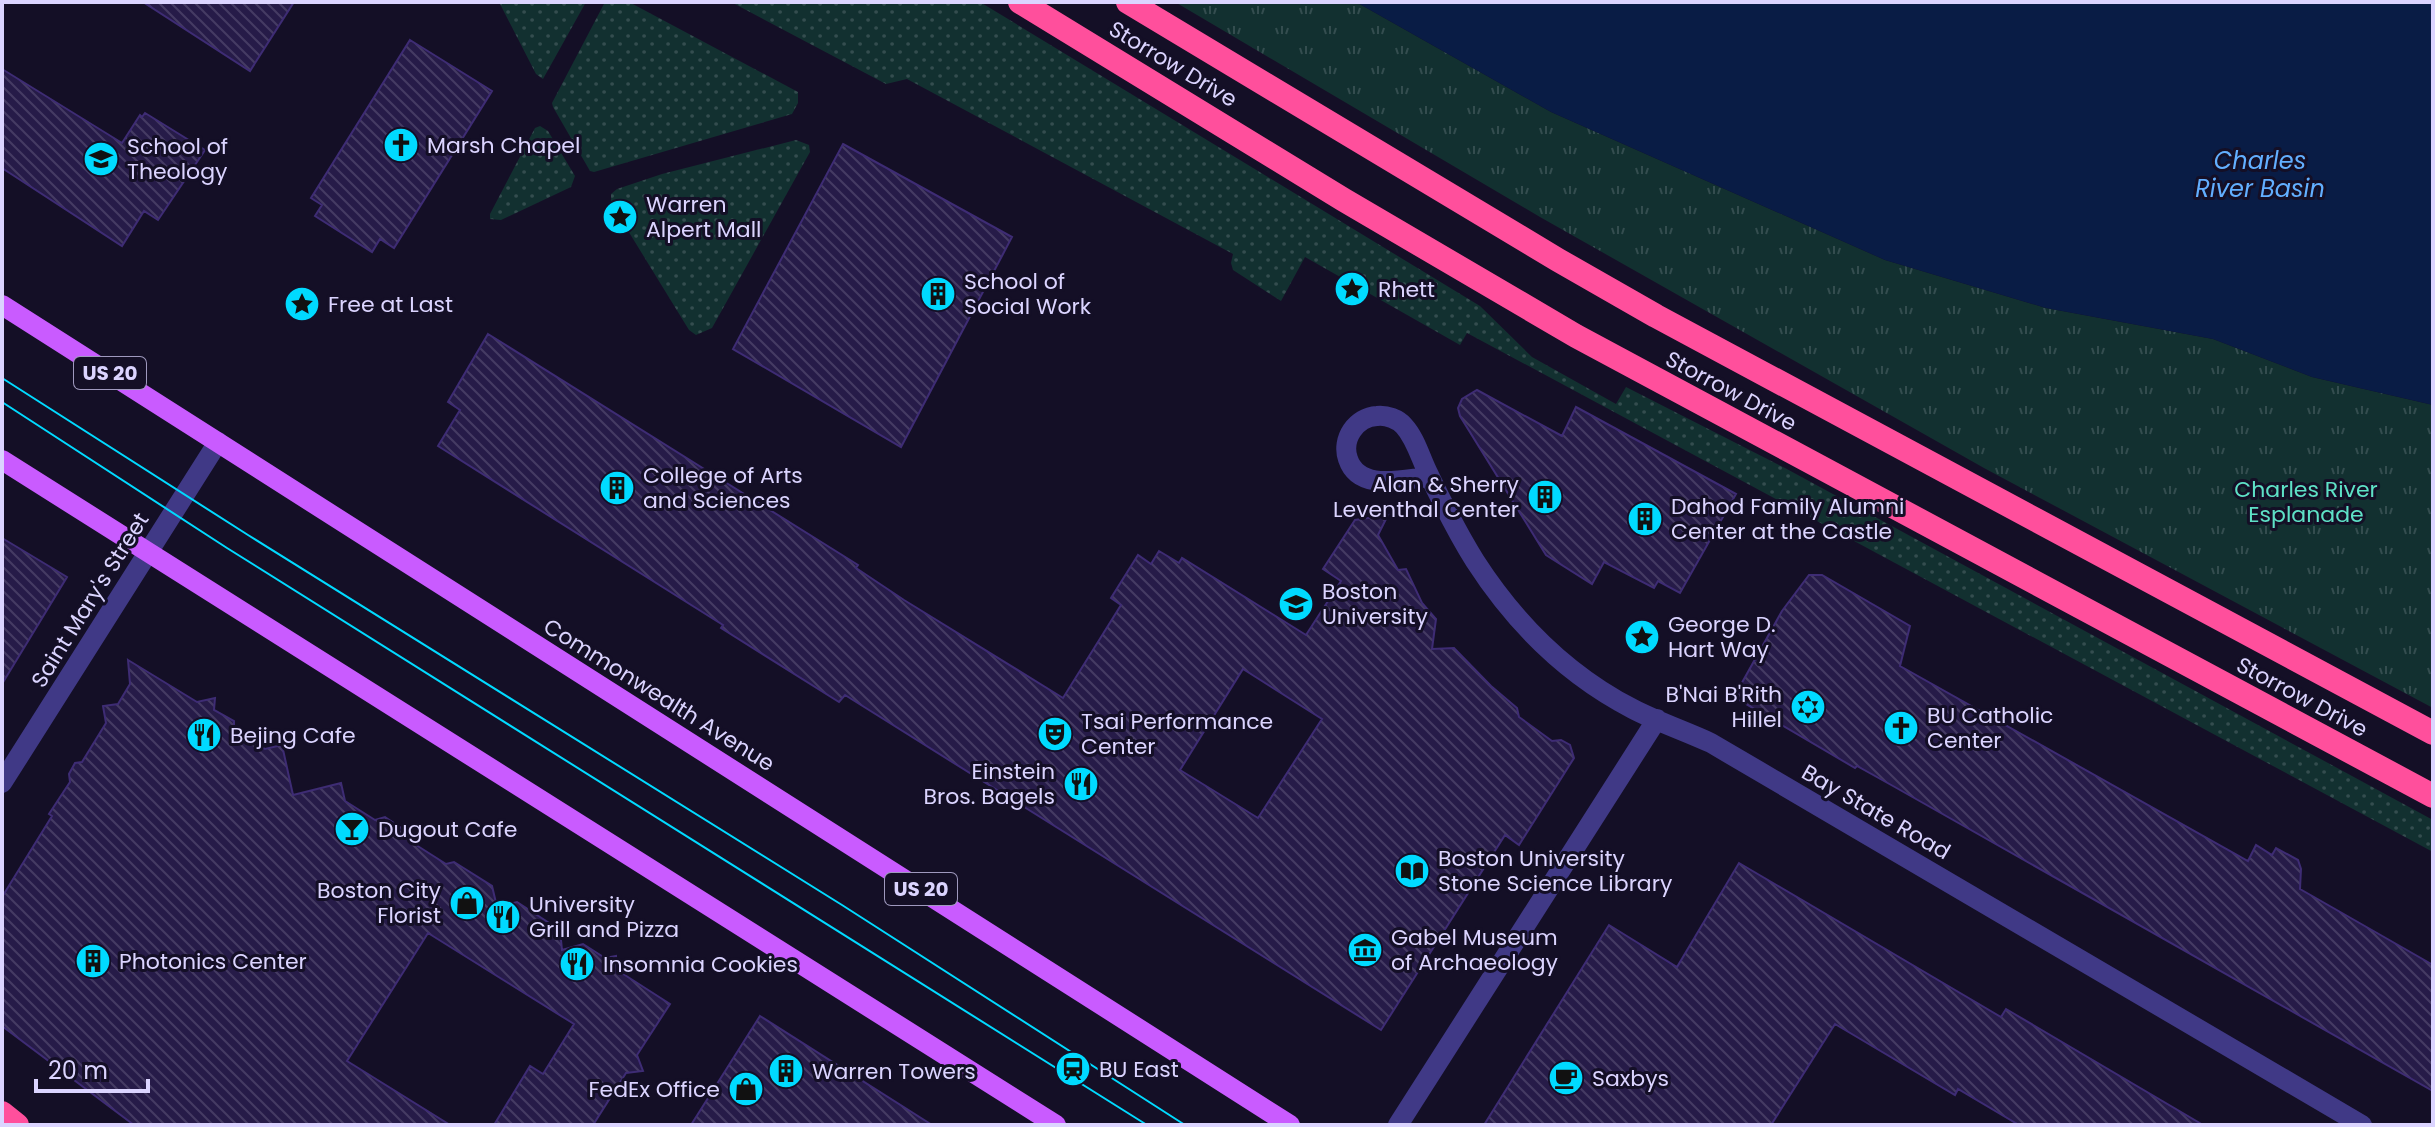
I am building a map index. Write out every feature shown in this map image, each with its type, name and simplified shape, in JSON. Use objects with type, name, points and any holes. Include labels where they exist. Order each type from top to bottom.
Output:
[{"type":"highway","name":"Storrow Drive","points":[[1020,2],[1344,200],[1576,336],[2433,796]]},
{"type":"highway","name":"Storrow Drive","points":[[1128,2],[1530,244],[1656,316],[2433,733]]},
{"type":"highway","points":[[2,1113],[17,1125]]},
{"type":"main road","name":"Commonwealth Avenue","points":[[2,305],[1290,1125]]},
{"type":"main road","points":[[2,460],[1056,1125]]},
{"type":"street","name":"Saint Mary's Street","points":[[2,783],[218,442]]},
{"type":"street","name":"Bay State Road","points":[[1429,477],[1473,558],[1495,591],[1522,624],[1579,676],[1609,695],[1711,743],[2362,1125]]},
{"type":"street","points":[[1398,1125],[1657,719]]},
{"type":"green space","points":[[499,2],[586,2],[543,79],[536,74]]},
{"type":"green space","points":[[605,2],[629,2],[798,92],[798,103],[792,114],[590,171],[552,103]]},
{"type":"green space","points":[[731,2],[980,2],[1480,306],[1532,357],[1616,404],[1626,387],[1785,468],[2433,820],[2433,852],[1467,333],[1460,345],[1305,257],[1281,301],[1233,270],[1233,254],[907,79],[886,84]]},
{"type":"green space","name":"Charles River Esplanade","points":[[1175,2],[1356,2],[1551,112],[1885,260],[2046,308],[2213,339],[2312,377],[2433,405],[2433,708],[1984,468],[1540,217]]},
{"type":"green space","points":[[540,126],[548,131],[575,176],[571,187],[501,220],[490,219],[535,128]]},
{"type":"green space","points":[[796,140],[809,145],[810,152],[712,328],[696,335],[689,330],[611,203],[611,194],[617,189],[662,174]]},
{"type":"water","name":"Charles River Basin","points":[[1356,2],[2433,2],[2433,405],[2312,377],[2213,339],[2046,308],[1885,260],[1551,112]]},
{"type":"building","points":[[143,2],[294,2],[250,71]]},
{"type":"building","name":"Marsh Chapel","points":[[410,40],[492,91],[394,248],[380,239],[372,252],[315,216],[322,205],[311,198]]},
{"type":"building","name":"School of Theology","points":[[2,69],[122,143],[140,115],[142,117],[145,113],[205,150],[158,220],[144,211],[122,246],[2,168]]},
{"type":"building","points":[[843,144],[1012,237],[901,447],[733,349]]},
{"type":"building","points":[[488,334],[858,565],[856,568],[904,600],[1063,698],[1121,605],[1111,598],[1138,555],[1151,564],[1159,551],[1179,563],[1182,558],[1306,635],[1341,581],[1323,569],[1355,520],[1388,515],[1378,535],[1398,570],[1406,569],[1422,603],[1436,619],[1432,649],[1454,648],[1517,708],[1519,717],[1552,741],[1561,740],[1570,745],[1574,758],[1519,845],[1505,835],[1381,1030],[845,695],[839,702],[721,628],[723,625],[438,446],[460,410],[448,402]],"holes":[[[1243,669],[1322,719],[1258,818],[1180,770]]]},
{"type":"building","points":[[1477,390],[1562,436],[1576,407],[1736,494],[1680,593],[1658,581],[1654,588],[1604,562],[1592,584],[1546,555],[1460,416],[1458,408],[1462,399]]},
{"type":"building","points":[[2,538],[67,577],[2,684]]},
{"type":"building","points":[[1809,575],[1822,575],[1910,626],[1900,666],[2248,861],[2256,845],[2272,855],[2276,848],[2298,860],[2300,889],[2433,965],[2433,1091],[1893,786],[1857,766],[1855,768],[1734,697],[1782,611]]},
{"type":"building","points":[[128,660],[197,702],[215,698],[214,710],[234,721],[234,730],[265,749],[282,745],[293,795],[341,783],[345,801],[375,820],[385,817],[413,836],[413,843],[446,864],[454,862],[492,886],[497,907],[517,902],[560,930],[562,950],[583,944],[605,958],[616,956],[617,970],[670,1004],[637,1055],[643,1071],[626,1073],[593,1125],[494,1125],[530,1066],[543,1074],[574,1024],[428,933],[347,1061],[450,1125],[134,1125],[2,1026],[2,897],[52,816],[49,814],[70,782],[69,774],[75,763],[82,762],[106,723],[103,706],[118,704],[130,684]]},
{"type":"building","points":[[1739,863],[2001,1017],[2006,1009],[2203,1125],[2019,1125],[1958,1089],[1955,1095],[1835,1024],[1771,1125],[1484,1125],[1609,925],[1677,967]]},
{"type":"building","name":"Warren Towers","points":[[760,1016],[932,1125],[691,1125]]},
{"type":"tram line","points":[[2,378],[842,905],[1185,1125]]},
{"type":"tram line","points":[[2,402],[227,548],[1147,1125]]},
{"type":"place","name":"Marsh Chapel","points":[[401,145]]},
{"type":"place","name":"School of Theology","points":[[101,159]]},
{"type":"place","name":"Warren Alpert Mall","points":[[620,217]]},
{"type":"place","name":"Rhett","points":[[1352,289]]},
{"type":"place","name":"School of Social Work","points":[[938,294]]},
{"type":"place","name":"Free at Last","points":[[302,304]]},
{"type":"place","name":"College of Arts and Sciences","points":[[617,488]]},
{"type":"place","name":"Alan & Sherry Leventhal Center","points":[[1545,497]]},
{"type":"place","name":"Dahod Family Alumni Center at the Castle","points":[[1645,519]]},
{"type":"place","name":"Boston University","points":[[1296,604]]},
{"type":"place","name":"George D. Hart Way","points":[[1642,637]]},
{"type":"place","name":"B'Nai B'Rith Hillel","points":[[1808,707]]},
{"type":"place","name":"BU Catholic Center","points":[[1901,728]]},
{"type":"place","name":"Tsai Performance Center","points":[[1055,734]]},
{"type":"place","name":"Bejing Cafe","points":[[204,735]]},
{"type":"place","name":"Einstein Bros. Bagels","points":[[1081,784]]},
{"type":"place","name":"Dugout Cafe","points":[[352,829]]},
{"type":"place","name":"Boston University Stone Science Library","points":[[1412,871]]},
{"type":"place","name":"Boston City Florist","points":[[467,903]]},
{"type":"place","name":"University Grill and Pizza","points":[[503,917]]},
{"type":"place","name":"Gabel Museum of Archaeology","points":[[1365,950]]},
{"type":"place","name":"Photonics Center","points":[[93,961]]},
{"type":"place","name":"Insomnia Cookies","points":[[577,964]]},
{"type":"place","name":"BU East","points":[[1073,1069]]},
{"type":"place","name":"Warren Towers","points":[[786,1071]]},
{"type":"place","name":"Saxbys","points":[[1566,1078]]},
{"type":"place","name":"FedEx Office","points":[[746,1089]]}]
